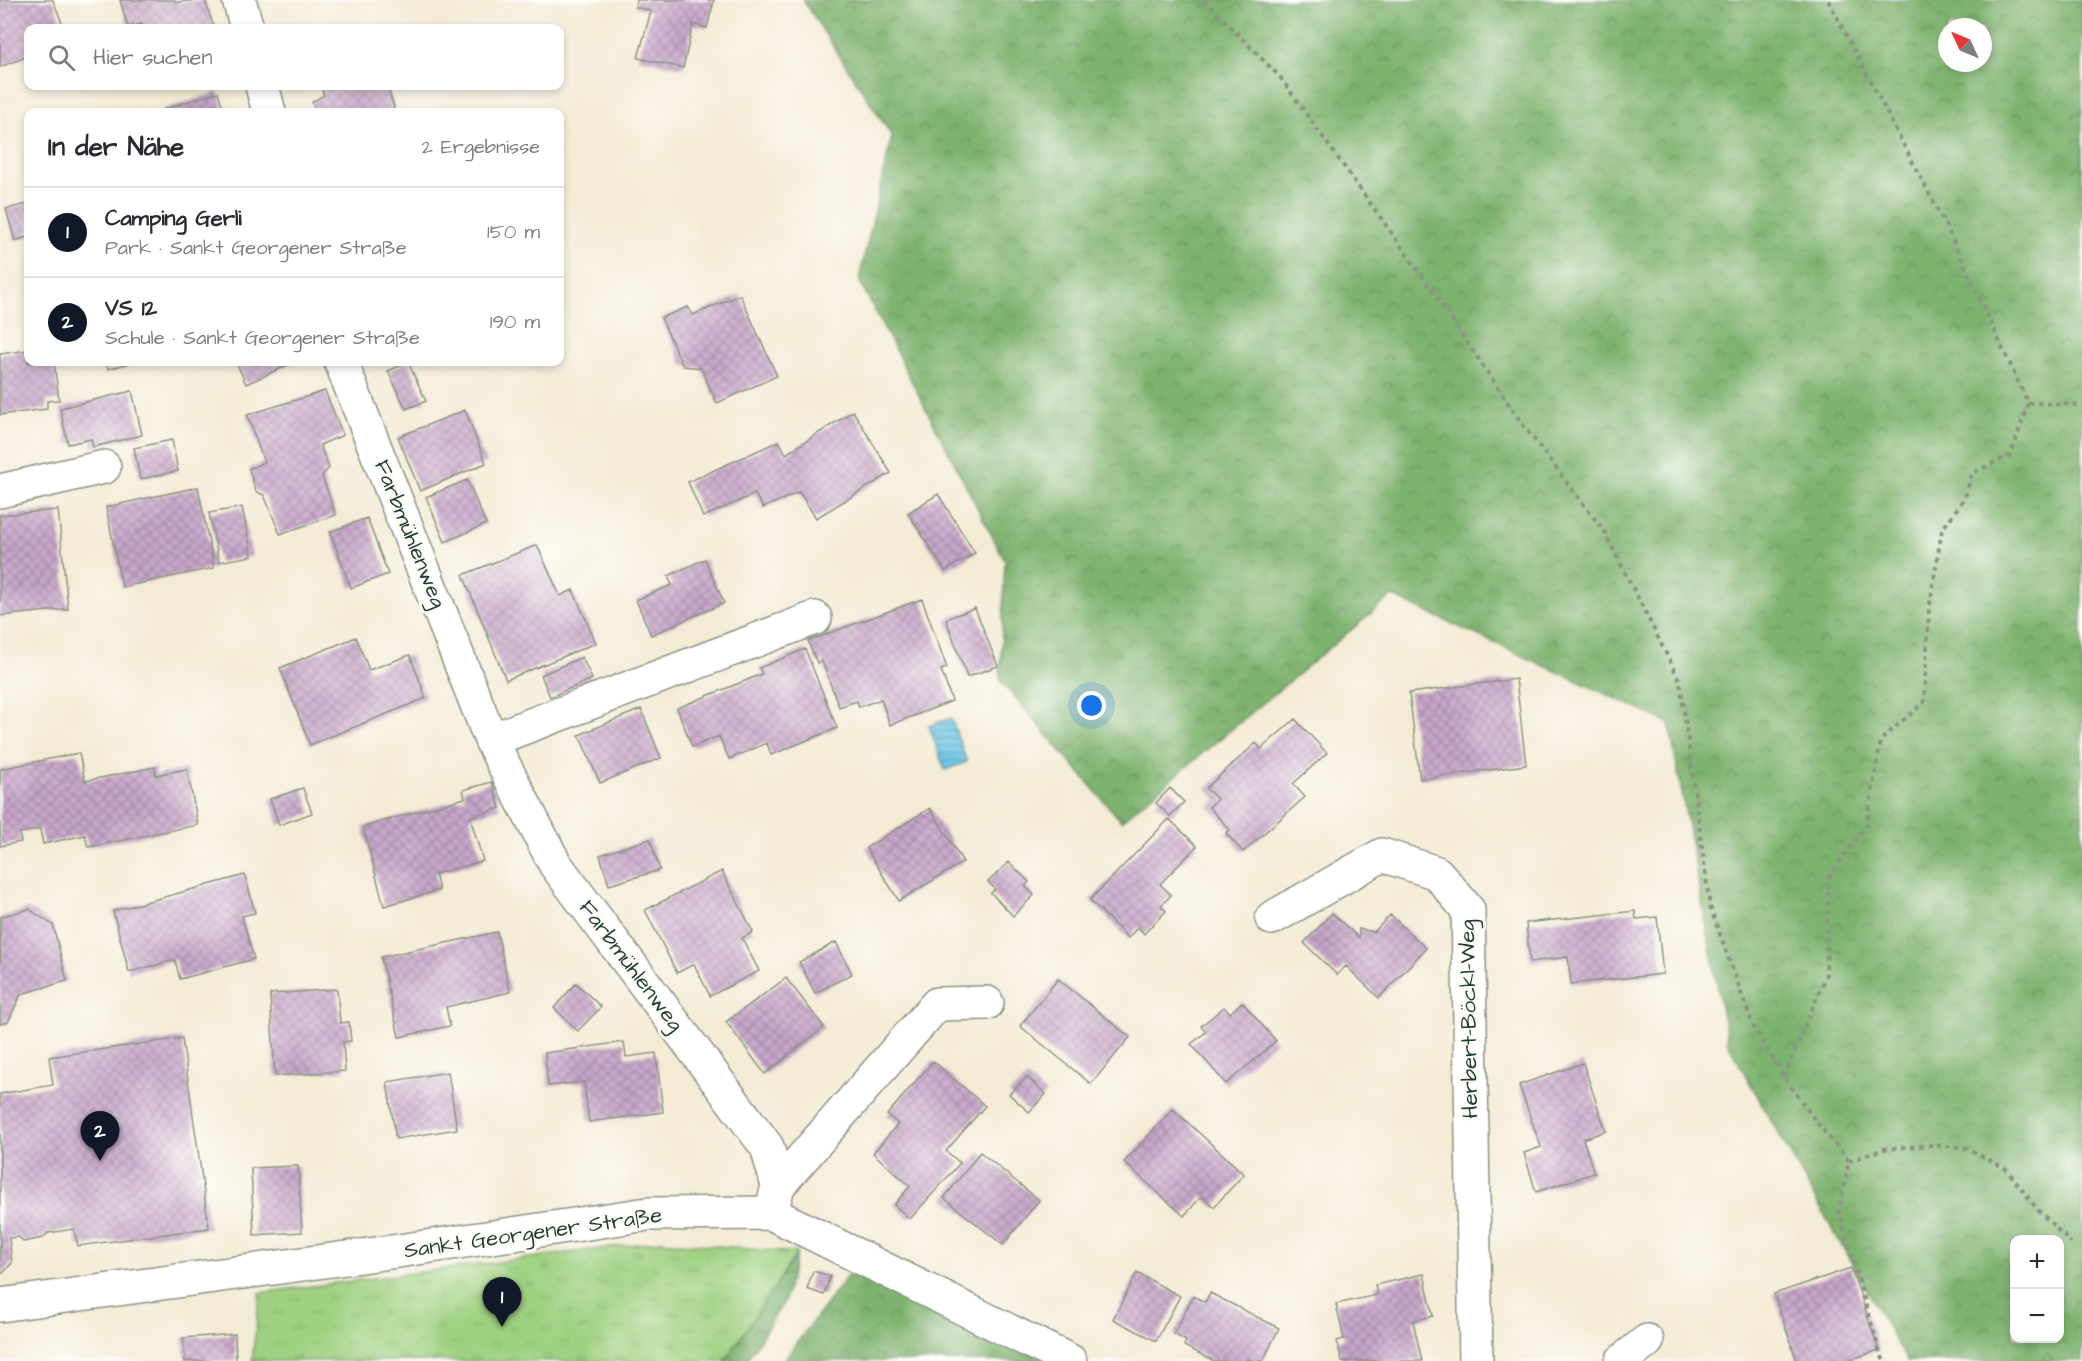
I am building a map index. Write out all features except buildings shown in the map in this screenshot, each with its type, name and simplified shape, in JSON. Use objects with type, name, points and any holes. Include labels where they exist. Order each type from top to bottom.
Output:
[{"type":"street","points":[[239,0],[246,24]]},
{"type":"street","points":[[263,90],[268,108]]},
{"type":"street","name":"Farbmühlenweg","points":[[343,366],[491,740],[555,864],[767,1148],[774,1200]]},
{"type":"street","points":[[0,492],[104,467]]},
{"type":"street","points":[[491,740],[815,618]]},
{"type":"street","name":"Herbert-Böckl-Weg","points":[[1272,918],[1382,855],[1437,873],[1468,910],[1476,1361]]},
{"type":"street","points":[[774,1200],[937,1004],[987,1003]]},
{"type":"street","name":"Sankt Georgener Straße","points":[[0,1305],[398,1251],[648,1214],[774,1200],[1070,1361]]},
{"type":"path","points":[[1204,0],[1280,77],[1423,277],[1523,425],[1604,531],[1680,681],[1710,907],[1754,1028],[1784,1077],[1818,1124],[1849,1161]]},
{"type":"path","points":[[1784,1077],[1826,975],[1829,876],[1866,825],[1881,740],[1924,702],[1929,610],[1942,530],[1965,497],[1972,473],[2011,455],[2028,403],[1946,226],[1828,0]]},
{"type":"path","points":[[2028,403],[2082,405]]},
{"type":"path","points":[[1849,1161],[1884,1149],[1932,1145],[1967,1148],[2006,1169],[2038,1210],[2072,1243]]},
{"type":"path","points":[[1849,1161],[1839,1211],[1884,1361]]},
{"type":"green space","points":[[803,0],[2082,0],[2082,1361],[1907,1361],[1728,1044],[1669,723],[1392,596],[1121,821],[1000,680],[1005,561],[859,280],[892,136]]},
{"type":"green space","points":[[660,1241],[797,1253],[725,1361],[252,1361],[260,1293]]},
{"type":"green space","points":[[797,1253],[785,1300],[746,1361],[725,1361]]},
{"type":"green space","points":[[849,1274],[962,1319],[1046,1361],[783,1361]]},
{"type":"water","points":[[951,718],[967,762],[945,770],[929,726]]},
{"type":"place","name":"VS 12","points":[[100,1161]]},
{"type":"place","name":"Camping Gerli","points":[[502,1327]]}]
